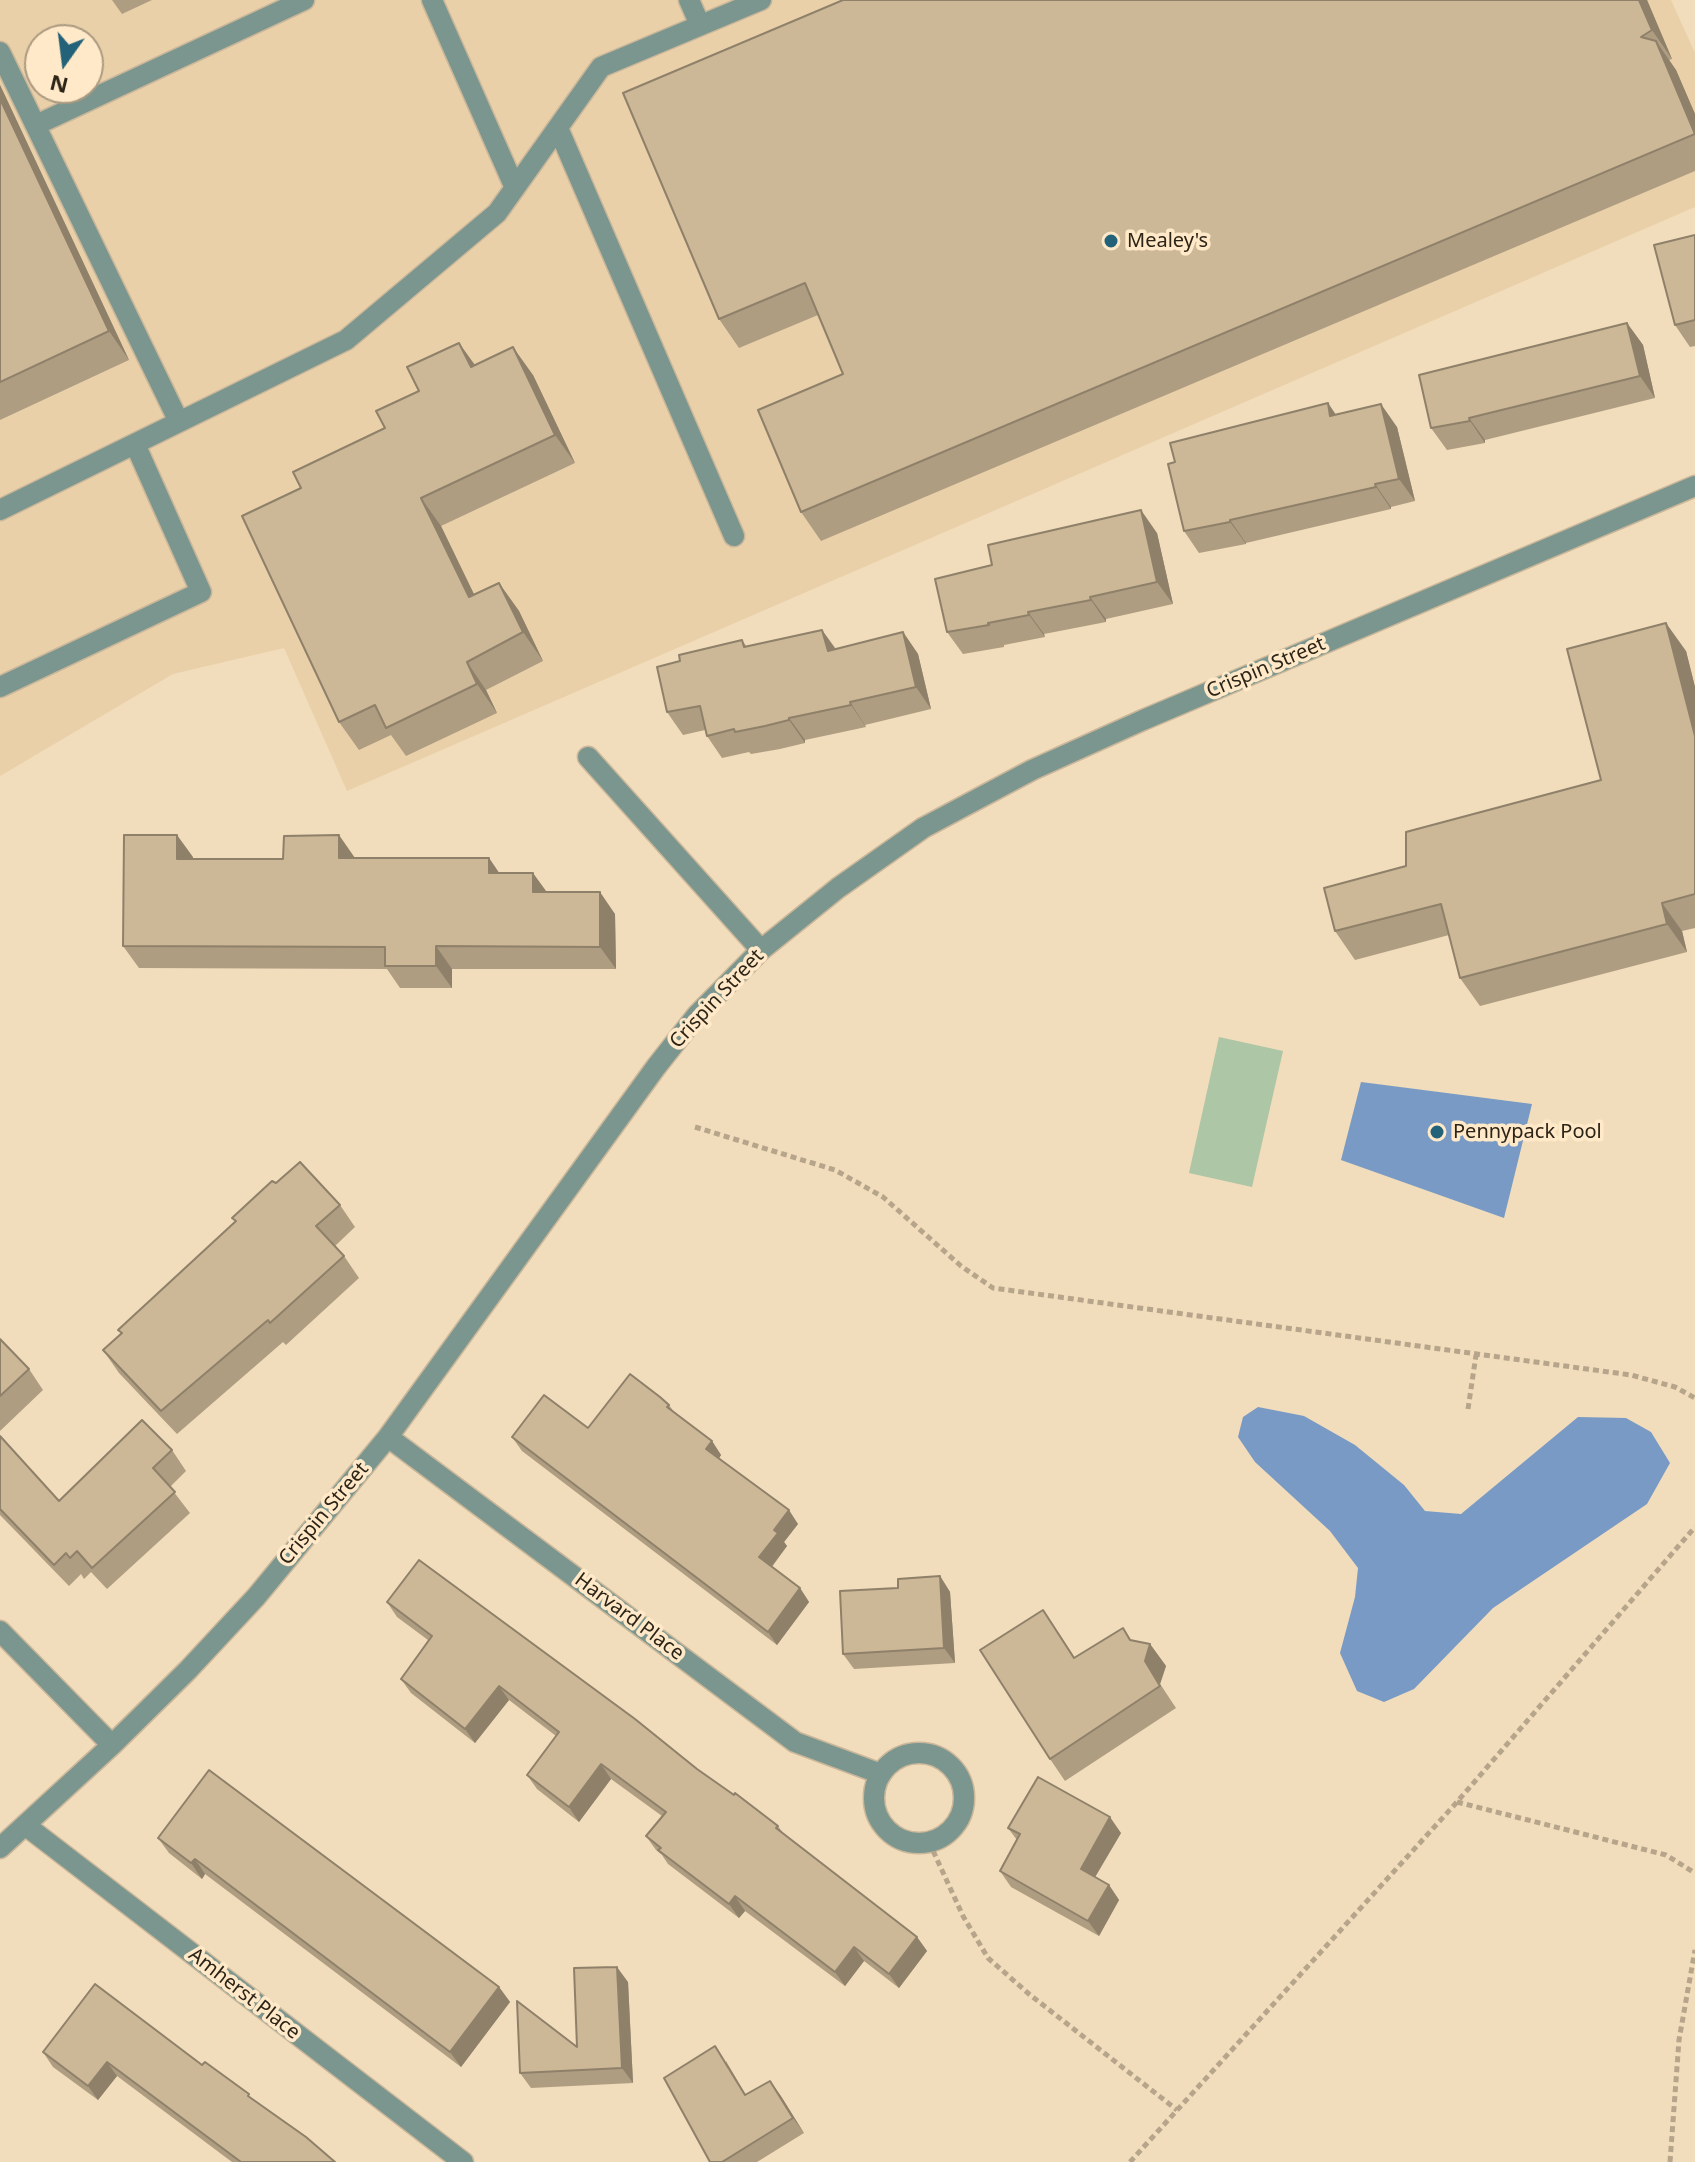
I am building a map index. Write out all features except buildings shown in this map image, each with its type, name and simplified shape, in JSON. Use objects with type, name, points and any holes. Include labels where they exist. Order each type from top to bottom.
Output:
[{"type":"street","points":[[432,0],[515,188]]},
{"type":"street","points":[[689,0],[700,25]]},
{"type":"street","points":[[0,510],[346,340],[497,213],[601,67],[761,0]]},
{"type":"street","points":[[36,125],[297,3]]},
{"type":"street","points":[[0,52],[179,422]]},
{"type":"street","points":[[558,128],[734,536]]},
{"type":"street","points":[[0,687],[201,592],[135,444]]},
{"type":"street","name":"Crispin Street","points":[[0,1848],[112,1745],[256,1597],[388,1437],[697,1015],[761,950],[838,888],[923,828],[1032,770],[1695,486]]},
{"type":"street","points":[[588,757],[761,950]]},
{"type":"street","name":"Harvard Place","points":[[388,1437],[795,1742],[881,1774]]},
{"type":"street","points":[[0,1631],[112,1745]]},
{"type":"street","points":[[910,1754],[928,1754],[944,1761],[956,1773],[964,1789],[964,1807],[957,1823],[945,1836],[929,1842],[911,1843],[895,1836],[882,1824],[875,1808],[875,1790],[881,1774],[893,1761],[910,1754]]},
{"type":"street","name":"Amherst Place","points":[[25,1825],[463,2162]]},
{"type":"path","points":[[695,1127],[835,1170],[883,1197],[961,1266],[993,1288],[1631,1375],[1675,1387],[1695,1398]]},
{"type":"path","points":[[1468,1409],[1476,1355]]},
{"type":"path","points":[[1130,2162],[1457,1802],[1695,1527]]},
{"type":"path","points":[[1457,1802],[1666,1855],[1695,1873]]},
{"type":"path","points":[[929,1842],[963,1916],[988,1958],[1177,2110]]},
{"type":"path","points":[[1670,2162],[1679,2040],[1695,1950]]},
{"type":"shaded area","points":[[0,0],[1671,0],[1695,53],[1695,207],[347,791],[284,648],[173,674],[0,776]]},
{"type":"green space","points":[[1219,1037],[1283,1051],[1252,1187],[1189,1173]]},
{"type":"water","name":"Pennypack Pool","points":[[1361,1082],[1532,1104],[1504,1218],[1341,1160]]},
{"type":"water","points":[[1258,1407],[1304,1416],[1355,1445],[1404,1485],[1425,1511],[1461,1514],[1578,1417],[1626,1418],[1651,1432],[1670,1463],[1647,1504],[1493,1608],[1414,1689],[1384,1702],[1357,1691],[1340,1653],[1355,1597],[1358,1568],[1330,1531],[1255,1462],[1238,1437],[1243,1417]]},
{"type":"place","name":"Mealey's","points":[[1111,241]]},
{"type":"place","name":"Pennypack Pool","points":[[1437,1132]]}]
